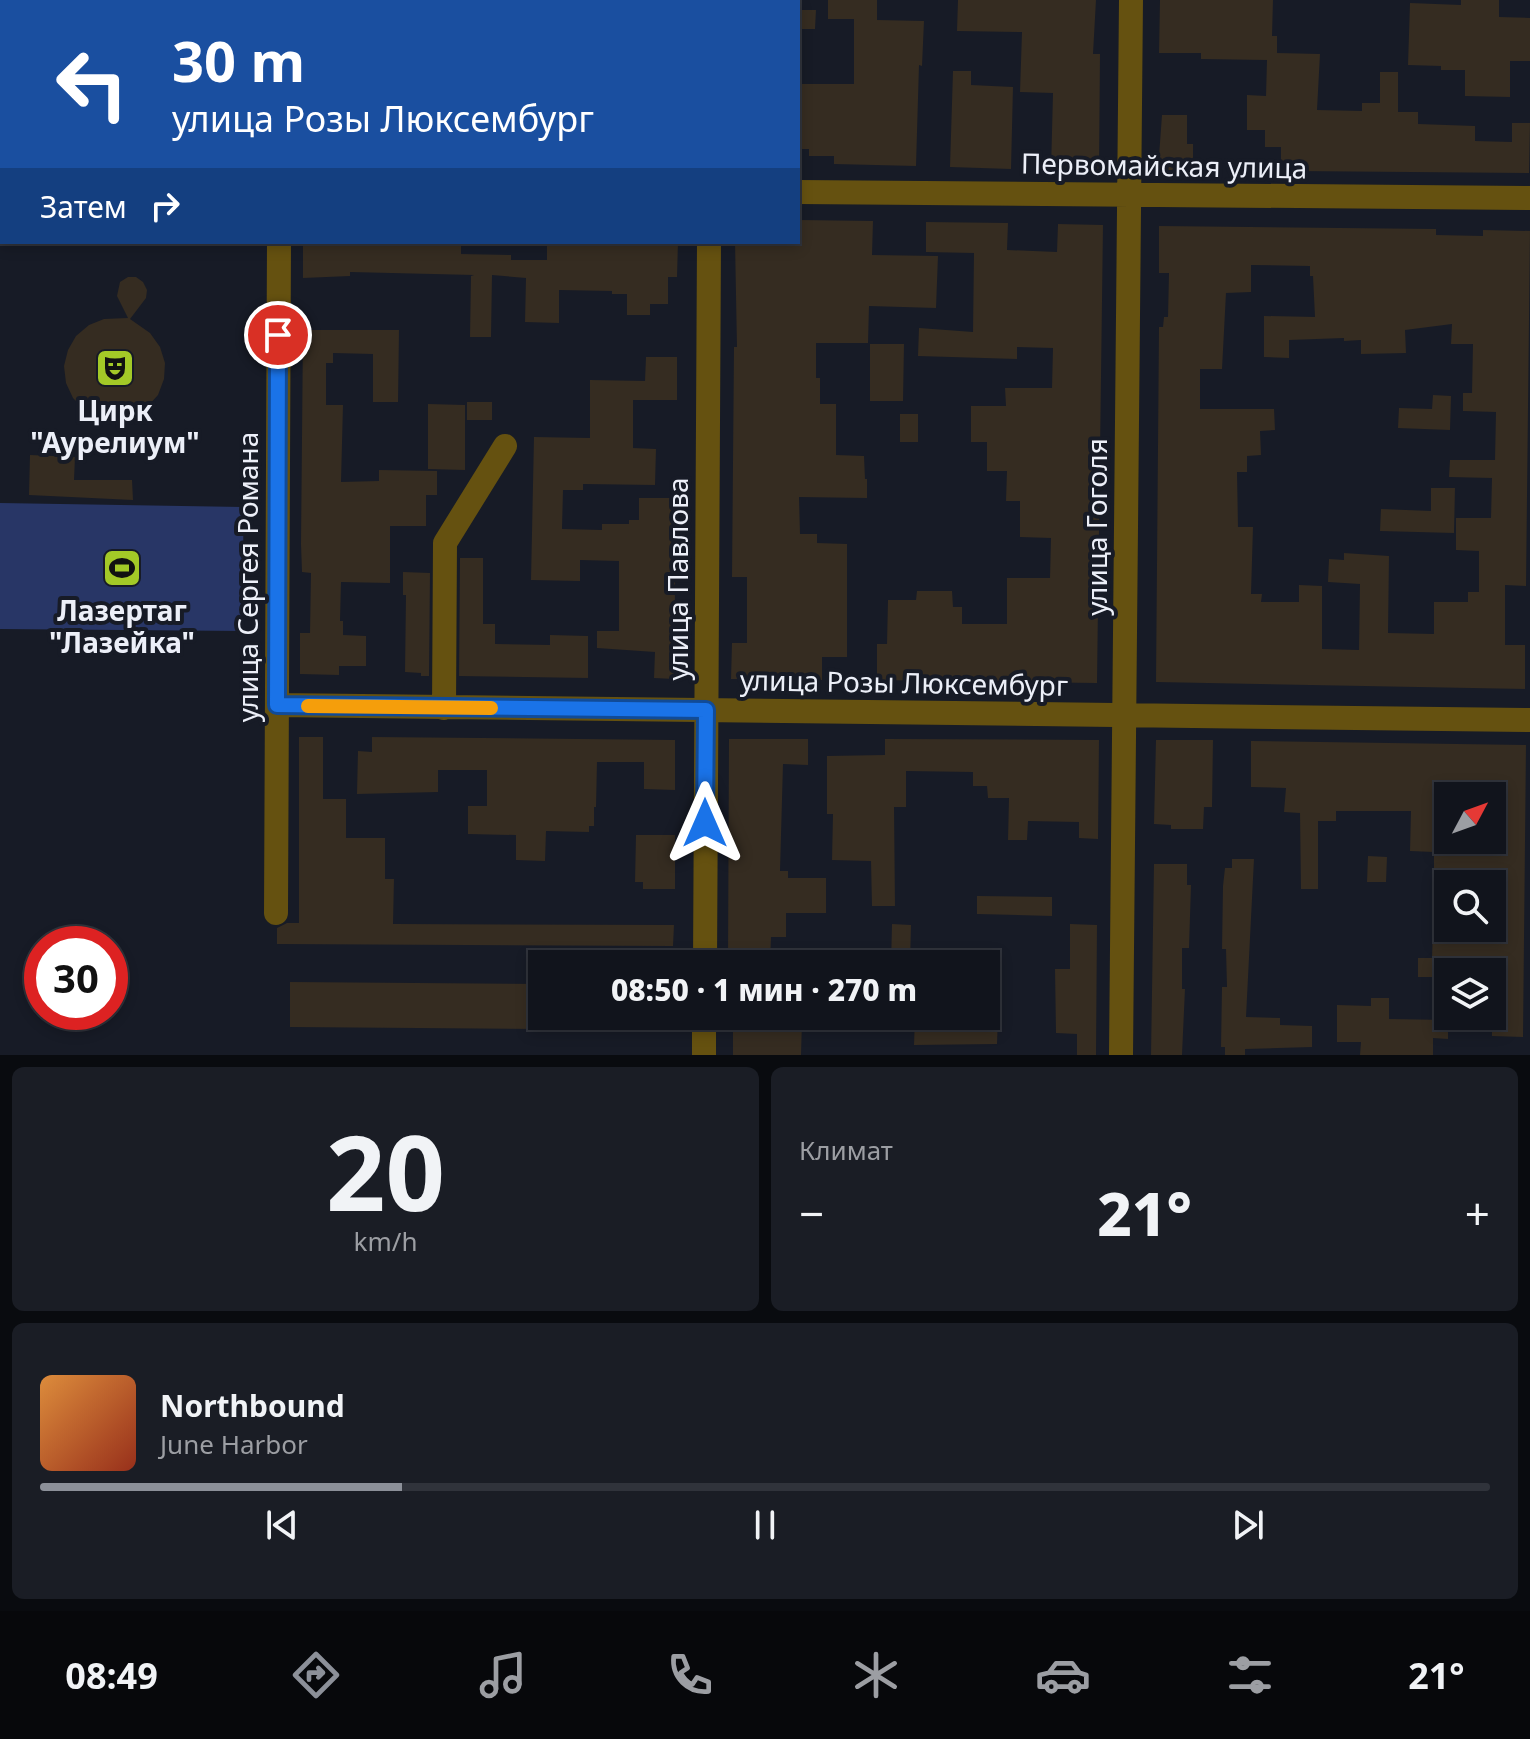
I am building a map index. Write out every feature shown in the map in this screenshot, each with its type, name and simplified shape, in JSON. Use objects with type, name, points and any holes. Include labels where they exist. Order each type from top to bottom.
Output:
[{"type":"street","name":"улица Гоголя","points":[[1121,1055],[1131,0]]},
{"type":"street","name":"Первомайская улица","points":[[800,192],[1530,198]]},
{"type":"street","name":"улица Сергея Романа","points":[[276,913],[279,244]]},
{"type":"street","name":"улица Павлова","points":[[705,950],[709,244]]},
{"type":"street","points":[[444,708],[445,543],[505,446]]},
{"type":"street","name":"улица Розы Люксембург","points":[[277,705],[1530,720]]},
{"type":"street","points":[[704,1030],[704,1055]]},
{"type":"shaded area","name":"Лазертаг \"Лазейка\"","points":[[0,503],[243,507],[244,631],[0,629]]},
{"type":"building","points":[[828,0],[877,0],[877,20],[924,21],[922,66],[919,65],[916,166],[834,164],[834,156],[809,156],[809,149],[800,149],[800,84],[854,84],[854,19],[828,19]]},
{"type":"building","points":[[958,0],[1096,0],[1093,54],[1100,54],[1099,170],[1051,170],[1053,93],[1020,92],[1022,32],[957,31]]},
{"type":"building","points":[[1160,0],[1273,0],[1272,36],[1277,36],[1277,53],[1320,54],[1317,110],[1362,111],[1362,103],[1380,103],[1380,72],[1398,72],[1398,112],[1418,112],[1418,124],[1475,126],[1475,141],[1512,142],[1512,123],[1530,123],[1529,173],[1293,171],[1294,166],[1281,166],[1281,147],[1265,147],[1265,130],[1247,130],[1247,95],[1266,96],[1267,60],[1201,59],[1201,53],[1159,53]]},
{"type":"building","points":[[1461,0],[1499,0],[1499,17],[1530,18],[1530,61],[1510,61],[1510,97],[1465,96],[1465,70],[1408,65],[1410,3],[1461,5]]},
{"type":"building","points":[[800,10],[816,10],[815,29],[800,29]]},
{"type":"building","points":[[953,71],[971,71],[971,85],[1013,87],[1011,169],[950,167]]},
{"type":"building","points":[[1162,115],[1187,115],[1187,144],[1193,144],[1193,170],[1158,170]]},
{"type":"building","points":[[800,220],[873,221],[872,255],[938,256],[936,308],[869,306],[868,343],[816,343],[820,404],[836,404],[836,455],[864,456],[867,479],[867,498],[799,497],[800,534],[817,534],[817,543],[847,544],[847,657],[822,657],[822,680],[731,679],[732,643],[747,643],[747,577],[732,577],[734,347],[737,347],[735,244],[800,242]]},
{"type":"building","points":[[926,222],[1008,223],[1007,250],[1057,252],[1058,224],[1103,225],[1097,683],[877,680],[877,644],[887,644],[888,600],[916,600],[917,591],[952,591],[953,607],[962,607],[962,624],[1007,624],[1007,578],[1050,578],[1051,538],[1020,537],[1020,501],[1006,501],[1007,471],[987,471],[987,442],[971,442],[971,406],[1006,406],[1005,388],[1052,388],[1053,348],[1017,347],[1017,359],[918,356],[919,328],[973,332],[974,253],[926,252]]},
{"type":"building","points":[[1159,226],[1436,229],[1436,235],[1483,236],[1483,230],[1530,231],[1526,586],[1505,585],[1505,645],[1525,645],[1525,689],[1156,682],[1159,327],[1163,327],[1164,317],[1168,317],[1169,273],[1159,273]],"holes":[[[1251,265],[1310,266],[1315,317],[1264,316],[1264,357],[1289,358],[1289,340],[1344,338],[1344,341],[1361,340],[1361,354],[1406,353],[1405,330],[1452,324],[1451,344],[1473,344],[1472,393],[1463,393],[1463,411],[1496,412],[1495,460],[1450,460],[1449,477],[1492,478],[1491,518],[1456,518],[1456,550],[1479,551],[1479,592],[1468,592],[1468,602],[1434,602],[1434,634],[1388,633],[1389,556],[1344,553],[1344,560],[1329,559],[1328,582],[1360,584],[1359,650],[1322,649],[1322,586],[1299,585],[1299,602],[1261,602],[1262,594],[1251,594],[1253,527],[1238,527],[1237,472],[1247,472],[1247,456],[1261,455],[1260,431],[1275,430],[1274,409],[1200,409],[1200,369],[1222,369],[1226,293],[1251,292]]]},
{"type":"building","points":[[303,244],[461,244],[461,254],[511,255],[511,260],[547,260],[547,244],[678,244],[677,277],[668,277],[668,304],[650,304],[650,315],[627,315],[627,294],[559,290],[559,323],[525,322],[526,278],[492,275],[491,337],[470,337],[471,276],[474,275],[350,272],[350,276],[303,278]]},
{"type":"building","points":[[136,277],[147,290],[146,298],[130,319],[150,333],[160,347],[165,363],[164,379],[158,395],[133,416],[117,419],[100,417],[85,410],[73,398],[66,383],[64,366],[76,336],[89,325],[104,319],[128,318],[117,296],[120,282]]},
{"type":"building","points":[[303,330],[399,330],[398,402],[373,402],[373,354],[333,353],[333,363],[326,363],[326,405],[343,405],[341,482],[379,481],[379,470],[437,471],[437,495],[426,495],[426,526],[390,526],[390,583],[341,582],[340,621],[343,621],[343,635],[366,636],[366,666],[339,666],[339,675],[300,674],[300,633],[310,633],[311,573],[302,572],[301,544]]},
{"type":"building","points":[[870,344],[904,344],[903,401],[870,401]]},
{"type":"building","points":[[646,357],[677,357],[677,400],[633,400],[633,448],[656,449],[655,485],[583,484],[583,490],[563,490],[562,529],[602,530],[602,524],[629,524],[629,520],[639,520],[639,498],[676,498],[674,679],[654,678],[655,652],[597,648],[597,631],[619,631],[619,561],[580,560],[580,581],[531,580],[534,437],[590,438],[590,380],[645,381]]},
{"type":"building","points":[[1433,395],[1451,396],[1450,430],[1398,428],[1399,408],[1432,409]]},
{"type":"building","points":[[467,402],[492,402],[492,420],[467,420]]},
{"type":"building","points":[[428,404],[465,405],[465,470],[428,469]]},
{"type":"building","points":[[900,414],[918,414],[918,442],[900,442]]},
{"type":"building","points":[[30,455],[75,457],[74,480],[132,480],[133,500],[29,495]]},
{"type":"building","points":[[1431,488],[1455,488],[1454,533],[1380,531],[1381,509],[1431,511]]},
{"type":"building","points":[[460,558],[483,558],[483,624],[495,624],[495,644],[550,645],[550,635],[588,636],[588,678],[459,676]]},
{"type":"building","points":[[403,572],[430,573],[429,676],[405,672],[406,595],[403,595]]},
{"type":"building","points":[[299,737],[323,737],[323,799],[346,799],[346,838],[385,838],[385,879],[394,879],[393,924],[674,925],[673,946],[277,944],[277,928],[287,923],[299,923]]},
{"type":"building","points":[[372,737],[675,740],[675,790],[644,789],[644,762],[597,762],[594,826],[589,826],[589,832],[546,831],[545,861],[516,860],[516,835],[468,834],[468,806],[487,806],[487,770],[438,770],[438,792],[357,794],[358,751],[372,752]]},
{"type":"building","points":[[729,739],[808,739],[808,765],[783,764],[780,871],[788,871],[788,878],[826,878],[826,913],[786,913],[786,937],[771,937],[771,950],[728,950]]},
{"type":"building","points":[[885,739],[1099,740],[1098,839],[1079,838],[1079,822],[1028,821],[1027,840],[1008,840],[1009,798],[988,798],[987,786],[973,786],[973,772],[906,771],[906,807],[894,807],[895,906],[872,906],[871,861],[832,860],[833,814],[827,814],[827,756],[885,755]]},
{"type":"building","points":[[1156,740],[1213,740],[1212,807],[1204,807],[1203,829],[1171,829],[1171,825],[1154,824]]},
{"type":"building","points":[[1251,741],[1526,745],[1523,1037],[1492,1036],[1492,1030],[1506,1030],[1506,958],[1434,958],[1434,977],[1418,977],[1418,958],[1432,958],[1433,928],[1434,942],[1506,942],[1506,870],[1434,870],[1434,854],[1506,854],[1506,782],[1434,782],[1434,852],[1410,851],[1411,811],[1336,811],[1336,821],[1318,821],[1318,889],[1301,889],[1300,813],[1284,812],[1286,788],[1251,787]]},
{"type":"building","points":[[636,835],[675,835],[675,889],[643,889],[643,882],[635,882]]},
{"type":"building","points":[[1368,856],[1387,857],[1386,882],[1367,882]]},
{"type":"building","points":[[1232,859],[1254,859],[1246,1017],[1280,1018],[1280,1025],[1312,1026],[1312,1047],[1245,1049],[1245,1055],[1225,1055],[1225,1047],[1221,1047],[1222,987],[1227,987],[1226,949],[1222,949],[1223,886],[1225,868],[1232,868]]},
{"type":"building","points":[[1154,864],[1187,864],[1187,885],[1191,885],[1189,948],[1182,948],[1182,989],[1185,989],[1182,1055],[1151,1055]]},
{"type":"building","points":[[977,896],[1052,897],[1052,916],[977,914]]},
{"type":"building","points":[[892,924],[911,925],[910,950],[891,950]]},
{"type":"building","points":[[1070,924],[1097,925],[1096,1055],[1077,1055],[1077,1034],[1056,1033],[1055,969],[1070,969]]},
{"type":"building","points":[[290,982],[528,984],[528,1029],[290,1027]]},
{"type":"building","points":[[1371,998],[1389,998],[1389,1019],[1434,1020],[1434,1030],[1448,1030],[1448,1039],[1433,1038],[1433,1055],[1360,1055],[1361,1042],[1337,1042],[1337,1005],[1371,1006]]},
{"type":"building","points":[[733,1030],[802,1030],[801,1055],[733,1055]]},
{"type":"building","points":[[915,1030],[998,1030],[997,1044],[914,1045]]},
{"type":"slow traffic","points":[[308,706],[491,708]]},
{"type":"place","name":"Цирк \"Аурелиум\"","points":[[115,368]]},
{"type":"place","name":"Лазертаг \"Лазейка\"","points":[[122,568]]},
{"type":"route","points":[[278,335],[277,705],[706,710],[705,823]]}]
